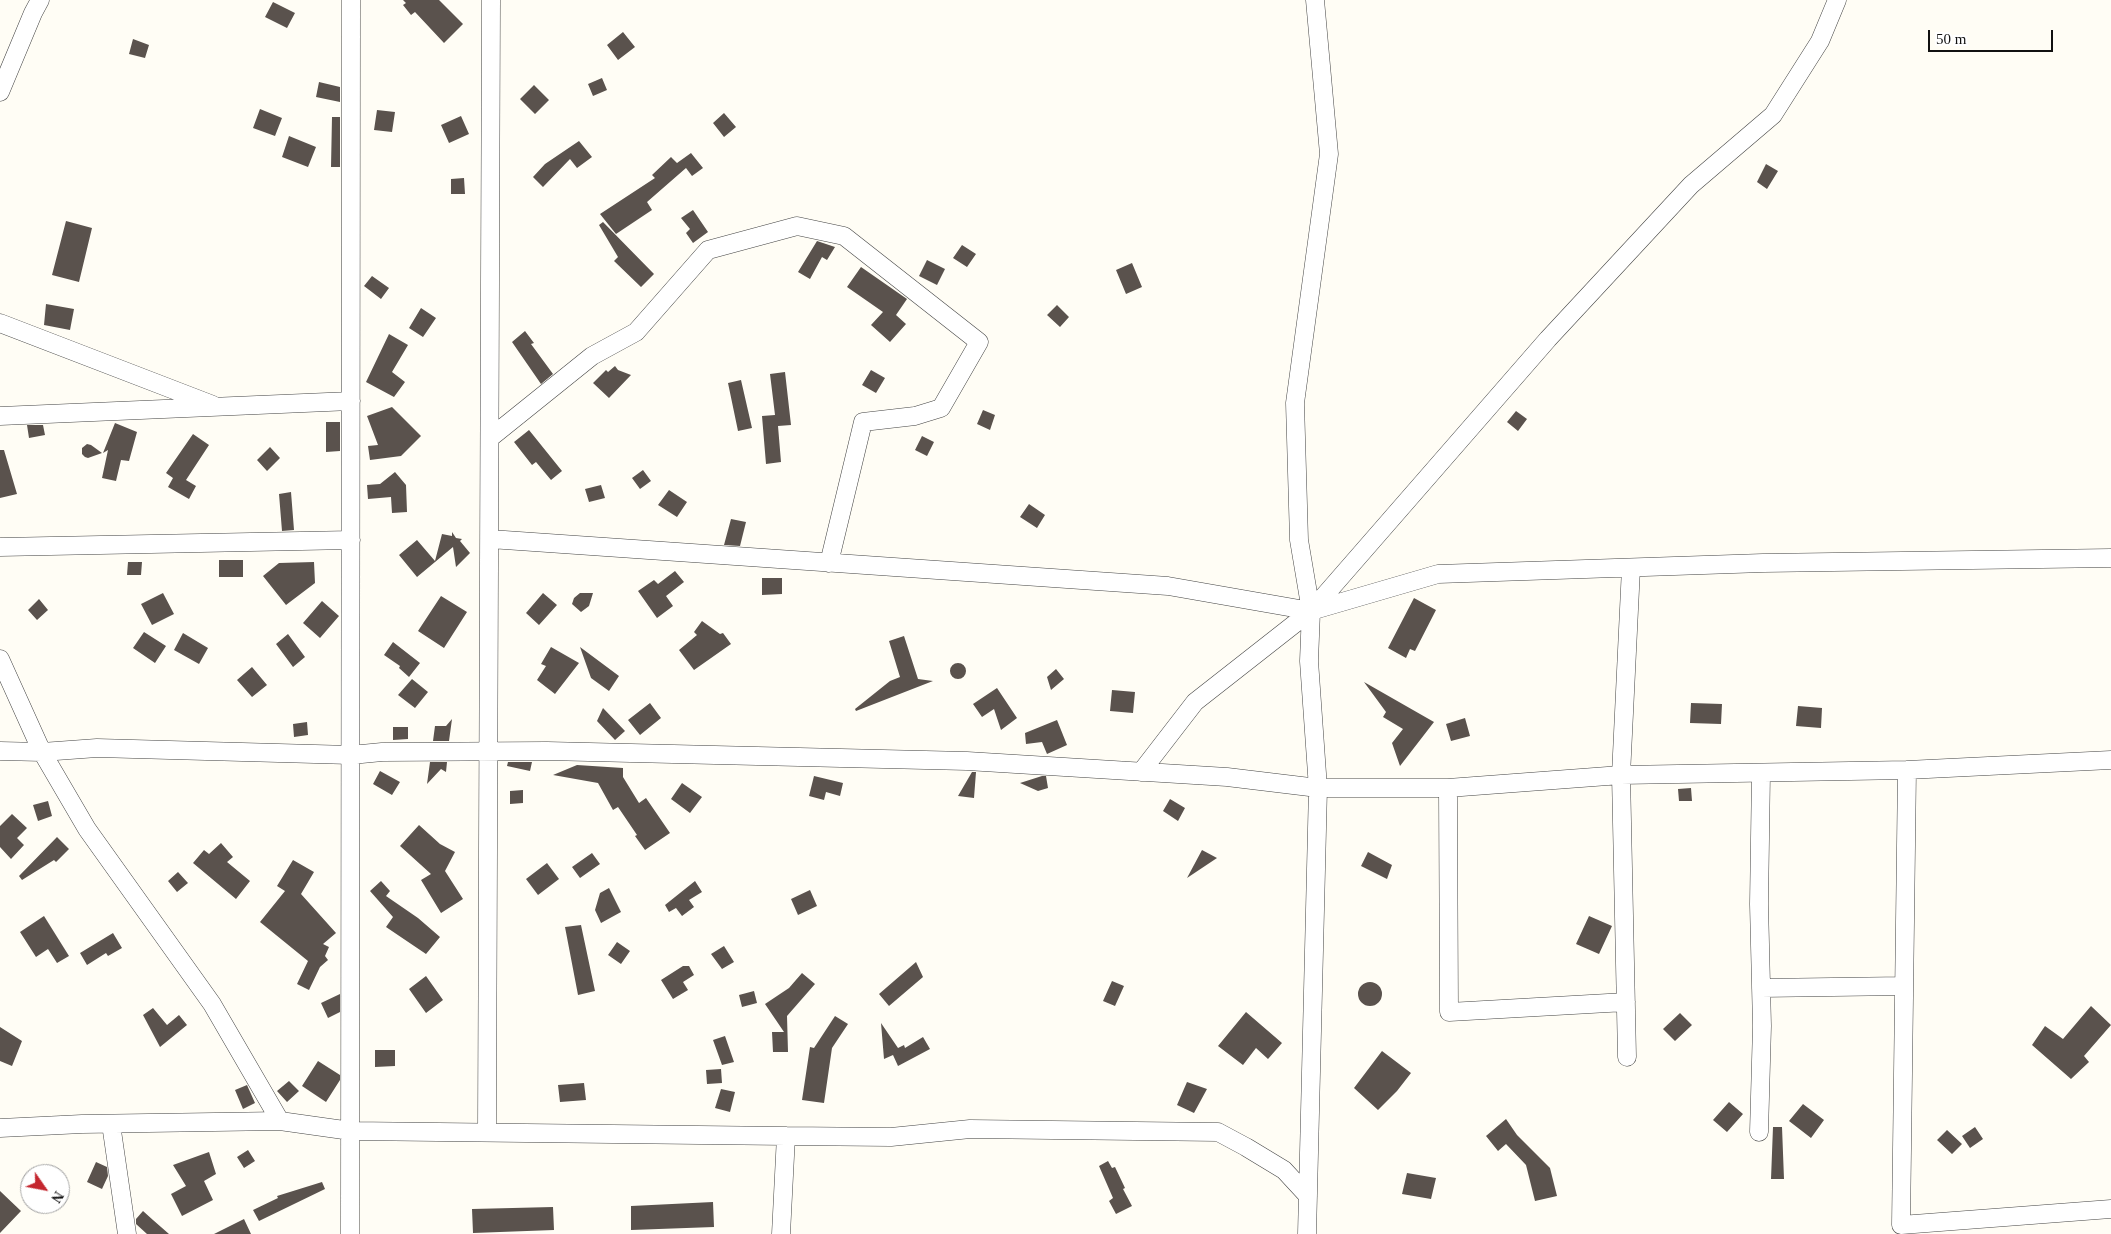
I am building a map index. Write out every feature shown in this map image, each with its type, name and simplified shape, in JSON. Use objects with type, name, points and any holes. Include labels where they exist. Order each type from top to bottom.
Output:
[{"type":"street","points":[[0,92],[40,0]]},
{"type":"street","points":[[350,1234],[351,0]]},
{"type":"street","points":[[487,1132],[491,0]]},
{"type":"street","points":[[1307,1234],[1318,788],[1309,662],[1311,611],[1299,540],[1295,403],[1329,154],[1316,0]]},
{"type":"street","points":[[1141,772],[1194,702],[1311,611],[1554,332],[1691,185],[1773,115],[1820,41],[1837,0]]},
{"type":"street","points":[[490,438],[592,356],[636,332],[708,250],[797,226],[844,236],[979,342],[940,408],[915,416],[863,422],[829,563]]},
{"type":"street","points":[[0,323],[220,408]]},
{"type":"street","points":[[0,416],[351,401]]},
{"type":"street","points":[[490,539],[1168,586],[1311,611],[1438,574],[1763,563],[2111,558]]},
{"type":"street","points":[[0,547],[351,540]]},
{"type":"street","points":[[1627,1057],[1621,775],[1631,568]]},
{"type":"street","points":[[0,659],[42,752],[86,829],[212,1004],[280,1121]]},
{"type":"street","points":[[0,751],[42,752],[97,748],[351,755],[382,752],[489,752],[967,761],[1227,777],[1318,788],[1448,788],[1621,775],[1907,770],[2111,760]]},
{"type":"street","points":[[1907,770],[1901,1225],[2111,1209]]},
{"type":"street","points":[[1759,1132],[1761,988],[1758,904],[1761,773]]},
{"type":"street","points":[[1448,788],[1449,1012],[1626,1002]]},
{"type":"street","points":[[1761,988],[1904,986]]},
{"type":"street","points":[[0,1128],[280,1121],[351,1131],[891,1137],[970,1128],[1218,1132],[1284,1170],[1308,1196]]},
{"type":"street","points":[[111,1124],[127,1234]]},
{"type":"street","points":[[781,1234],[786,1136]]},
{"type":"building","points":[[403,0],[439,0],[463,24],[444,43],[415,12],[411,15],[403,5],[406,3]]},
{"type":"building","points":[[273,2],[295,13],[287,28],[265,17]]},
{"type":"building","points":[[623,32],[635,47],[618,60],[607,45]]},
{"type":"building","points":[[133,39],[149,45],[145,58],[129,54]]},
{"type":"building","points":[[602,78],[607,90],[593,96],[588,84]]},
{"type":"building","points":[[319,82],[340,87],[340,102],[316,97]]},
{"type":"building","points":[[534,85],[549,100],[535,114],[520,99]]},
{"type":"building","points":[[260,109],[282,118],[275,136],[253,128]]},
{"type":"building","points":[[377,110],[395,112],[392,132],[374,130]]},
{"type":"building","points":[[724,113],[736,127],[724,137],[713,123]]},
{"type":"building","points":[[461,116],[469,134],[449,143],[441,125]]},
{"type":"building","points":[[332,117],[340,117],[340,167],[331,167]]},
{"type":"building","points":[[289,136],[316,147],[308,167],[282,157]]},
{"type":"building","points":[[579,141],[592,157],[577,168],[570,159],[543,187],[533,177],[545,164]]},
{"type":"building","points":[[691,153],[703,168],[692,176],[686,168],[647,202],[652,210],[616,234],[600,214],[655,178],[652,175],[671,157],[677,163]]},
{"type":"building","points":[[1766,164],[1778,171],[1767,189],[1757,182]]},
{"type":"building","points":[[464,178],[465,194],[451,194],[451,179]]},
{"type":"building","points":[[693,210],[708,232],[693,243],[686,233],[690,229],[681,218]]},
{"type":"building","points":[[66,221],[92,228],[79,282],[52,275]]},
{"type":"building","points":[[603,222],[654,274],[641,287],[614,261],[618,257],[599,225]]},
{"type":"building","points":[[817,241],[835,247],[827,260],[822,257],[810,279],[798,272]]},
{"type":"building","points":[[962,245],[976,254],[967,267],[953,258]]},
{"type":"building","points":[[927,260],[945,269],[937,285],[919,276]]},
{"type":"building","points":[[1132,263],[1142,287],[1126,294],[1116,270]]},
{"type":"building","points":[[861,267],[907,299],[896,315],[906,324],[890,342],[871,325],[883,312],[847,287]]},
{"type":"building","points":[[372,276],[389,288],[381,299],[364,286]]},
{"type":"building","points":[[46,304],[74,309],[70,330],[44,325]]},
{"type":"building","points":[[1057,305],[1069,317],[1060,327],[1047,315]]},
{"type":"building","points":[[421,308],[436,318],[423,337],[409,328]]},
{"type":"building","points":[[525,331],[534,343],[531,344],[553,374],[541,384],[512,342]]},
{"type":"building","points":[[389,334],[408,345],[392,372],[405,382],[394,397],[366,382]]},
{"type":"building","points":[[615,366],[618,370],[631,375],[609,398],[593,383],[606,370],[608,372]]},
{"type":"building","points":[[871,370],[885,378],[876,393],[862,385]]},
{"type":"building","points":[[785,372],[791,425],[778,426],[781,462],[766,464],[762,416],[775,415],[770,374]]},
{"type":"building","points":[[741,380],[752,428],[738,431],[728,383]]},
{"type":"building","points":[[392,407],[421,436],[401,456],[370,460],[368,446],[378,445],[367,416]]},
{"type":"building","points":[[983,410],[995,415],[990,430],[977,424]]},
{"type":"building","points":[[1516,411],[1527,419],[1518,431],[1507,422]]},
{"type":"building","points":[[326,422],[340,422],[340,451],[326,452]]},
{"type":"building","points":[[115,423],[137,432],[129,461],[121,460],[116,481],[102,478],[108,450],[103,453]]},
{"type":"building","points":[[27,425],[43,425],[45,435],[29,438]]},
{"type":"building","points":[[529,430],[562,471],[551,480],[536,462],[532,465],[514,442]]},
{"type":"building","points":[[193,434],[209,445],[186,480],[196,486],[189,499],[168,487],[173,478],[166,473]]},
{"type":"building","points":[[922,436],[934,442],[927,456],[915,450]]},
{"type":"building","points":[[87,444],[102,453],[88,458],[85,457],[82,454],[82,448]]},
{"type":"building","points":[[270,447],[280,458],[267,471],[257,460]]},
{"type":"building","points":[[0,450],[4,450],[17,494],[0,498]]},
{"type":"building","points":[[643,470],[651,481],[640,489],[632,478]]},
{"type":"building","points":[[395,472],[406,485],[407,512],[392,513],[391,497],[368,499],[367,485],[380,484]]},
{"type":"building","points":[[601,485],[605,498],[589,502],[585,489]]},
{"type":"building","points":[[669,490],[687,502],[677,517],[658,505]]},
{"type":"building","points":[[291,492],[294,530],[282,531],[279,494]]},
{"type":"building","points":[[1029,504],[1045,515],[1037,528],[1020,517]]},
{"type":"building","points":[[731,519],[746,522],[740,546],[724,545]]},
{"type":"building","points":[[452,532],[456,538],[462,539],[460,541],[470,553],[456,567],[453,547],[417,577],[399,555],[417,540],[435,561],[442,534],[452,536]]},
{"type":"building","points":[[219,560],[243,560],[243,577],[219,577]]},
{"type":"building","points":[[128,562],[142,562],[141,575],[127,575]]},
{"type":"building","points":[[314,562],[315,583],[286,605],[263,576],[279,563]]},
{"type":"building","points":[[675,571],[684,582],[666,596],[673,606],[657,618],[638,591],[654,580],[658,584]]},
{"type":"building","points":[[762,578],[782,578],[782,594],[762,595]]},
{"type":"building","points":[[163,593],[174,614],[152,625],[141,604]]},
{"type":"building","points":[[543,593],[557,605],[539,625],[526,613]]},
{"type":"building","points":[[580,593],[593,593],[589,606],[581,612],[572,604],[574,598]]},
{"type":"building","points":[[441,596],[467,612],[444,648],[418,631]]},
{"type":"building","points":[[1414,598],[1436,610],[1415,651],[1410,649],[1406,658],[1388,648]]},
{"type":"building","points":[[39,599],[48,610],[37,620],[28,610]]},
{"type":"building","points":[[322,601],[339,616],[320,638],[303,623]]},
{"type":"building","points":[[702,621],[720,634],[723,633],[731,644],[694,670],[679,650],[697,635],[694,632]]},
{"type":"building","points":[[144,632],[166,646],[155,663],[133,648]]},
{"type":"building","points":[[183,633],[208,648],[199,664],[174,650]]},
{"type":"building","points":[[288,634],[305,657],[293,667],[276,644]]},
{"type":"building","points":[[904,636],[918,679],[933,681],[856,711],[855,709],[890,681],[900,677],[889,641]]},
{"type":"building","points":[[393,642],[420,663],[409,677],[399,668],[400,666],[384,655]]},
{"type":"building","points":[[551,647],[579,663],[555,694],[537,680],[546,666],[541,664]]},
{"type":"building","points":[[580,647],[619,676],[609,691],[591,678]]},
{"type":"building","points":[[955,663],[961,663],[966,668],[964,677],[955,679],[950,674],[950,668]]},
{"type":"building","points":[[252,667],[267,685],[252,697],[237,680]]},
{"type":"building","points":[[1056,669],[1064,679],[1051,690],[1047,677]]},
{"type":"building","points":[[412,679],[428,692],[415,708],[398,695]]},
{"type":"building","points":[[1364,682],[1434,722],[1400,766],[1392,743],[1403,729],[1383,717],[1386,712]]},
{"type":"building","points":[[997,688],[1017,718],[1001,730],[994,709],[982,717],[973,704]]},
{"type":"building","points":[[1112,690],[1135,692],[1133,713],[1110,711]]},
{"type":"building","points":[[650,703],[661,718],[640,735],[628,720]]},
{"type":"building","points":[[1691,703],[1722,704],[1721,724],[1690,723]]},
{"type":"building","points":[[1798,706],[1822,708],[1821,728],[1796,726]]},
{"type":"building","points":[[603,708],[625,731],[615,740],[597,721]]},
{"type":"building","points":[[1465,718],[1470,736],[1451,741],[1446,724]]},
{"type":"building","points":[[452,719],[449,741],[433,741],[435,726],[446,726]]},
{"type":"building","points":[[1057,720],[1067,745],[1047,754],[1042,742],[1026,744],[1025,733]]},
{"type":"building","points":[[307,722],[308,735],[294,737],[293,724]]},
{"type":"building","points":[[393,727],[408,727],[408,739],[393,740]]},
{"type":"building","points":[[430,762],[447,762],[446,772],[441,769],[427,784]]},
{"type":"building","points":[[508,762],[532,762],[530,771],[507,766]]},
{"type":"building","points":[[577,765],[623,768],[623,777],[639,803],[646,798],[670,833],[645,850],[618,807],[613,810],[598,783],[553,775]]},
{"type":"building","points":[[380,771],[400,782],[392,795],[373,784]]},
{"type":"building","points":[[972,772],[976,772],[974,798],[958,796]]},
{"type":"building","points":[[814,776],[843,783],[840,796],[826,792],[824,800],[809,796]]},
{"type":"building","points":[[1046,776],[1048,788],[1038,791],[1020,783]]},
{"type":"building","points":[[682,783],[702,797],[690,813],[671,799]]},
{"type":"building","points":[[1691,788],[1692,801],[1679,801],[1678,789]]},
{"type":"building","points":[[523,790],[523,803],[510,804],[510,791]]},
{"type":"building","points":[[1170,799],[1185,808],[1178,821],[1163,811]]},
{"type":"building","points":[[48,801],[52,816],[38,821],[33,805]]},
{"type":"building","points":[[12,814],[27,828],[17,838],[24,845],[11,859],[0,847],[0,826]]},
{"type":"building","points":[[419,825],[440,844],[455,852],[445,871],[463,899],[441,913],[421,880],[431,874],[400,846]]},
{"type":"building","points":[[57,837],[69,849],[56,862],[54,860],[22,880],[19,876]]},
{"type":"building","points":[[221,843],[233,857],[227,862],[250,881],[236,899],[193,863],[204,850],[209,854]]},
{"type":"building","points":[[1202,850],[1217,858],[1187,878]]},
{"type":"building","points":[[1368,852],[1392,865],[1387,879],[1361,866]]},
{"type":"building","points":[[592,853],[600,864],[580,878],[572,867]]},
{"type":"building","points":[[293,860],[314,872],[301,894],[336,933],[323,944],[329,947],[325,956],[328,960],[320,967],[309,990],[297,984],[308,961],[260,922],[285,891],[277,886]]},
{"type":"building","points":[[547,863],[559,879],[538,895],[526,879]]},
{"type":"building","points":[[178,872],[188,883],[177,892],[168,881]]},
{"type":"building","points":[[381,881],[390,891],[386,896],[418,918],[440,937],[426,954],[386,927],[393,917],[370,891]]},
{"type":"building","points":[[695,881],[702,892],[689,900],[694,907],[682,916],[676,908],[669,912],[665,905]]},
{"type":"building","points":[[609,888],[621,912],[601,923],[595,910],[600,893]]},
{"type":"building","points":[[810,890],[817,906],[798,915],[791,899]]},
{"type":"building","points":[[44,916],[69,956],[57,963],[48,949],[36,957],[20,932]]},
{"type":"building","points":[[1589,916],[1612,926],[1599,954],[1576,944]]},
{"type":"building","points":[[581,925],[595,991],[578,995],[565,927]]},
{"type":"building","points":[[113,933],[122,948],[108,956],[106,953],[87,965],[80,953]]},
{"type":"building","points":[[617,942],[630,951],[621,964],[608,955]]},
{"type":"building","points":[[724,946],[734,962],[722,969],[711,954]]},
{"type":"building","points":[[916,962],[923,977],[889,1006],[879,994]]},
{"type":"building","points":[[683,966],[689,966],[694,975],[683,982],[688,990],[673,999],[661,980]]},
{"type":"building","points":[[802,973],[815,984],[787,1016],[788,1052],[773,1052],[772,1032],[784,1032],[765,1004],[789,988]]},
{"type":"building","points":[[426,976],[443,1000],[426,1013],[409,989]]},
{"type":"building","points":[[1112,981],[1124,986],[1115,1006],[1103,1001]]},
{"type":"building","points":[[1370,982],[1379,985],[1382,994],[1379,1003],[1370,1006],[1361,1003],[1358,994],[1361,985]]},
{"type":"building","points":[[754,991],[757,1003],[742,1007],[739,995]]},
{"type":"building","points":[[340,994],[340,1012],[328,1018],[321,1003]]},
{"type":"building","points":[[2091,1006],[2111,1025],[2084,1056],[2089,1062],[2071,1079],[2032,1045],[2045,1026],[2063,1039]]},
{"type":"building","points":[[153,1008],[167,1025],[179,1015],[187,1025],[160,1047],[143,1015]]},
{"type":"building","points":[[1246,1012],[1282,1043],[1268,1059],[1256,1048],[1243,1065],[1218,1046]]},
{"type":"building","points":[[1680,1013],[1692,1025],[1675,1041],[1663,1029]]},
{"type":"building","points":[[835,1016],[848,1024],[832,1048],[824,1103],[802,1100],[810,1047],[814,1048]]},
{"type":"building","points":[[881,1023],[898,1048],[904,1045],[905,1048],[923,1037],[930,1049],[898,1066],[893,1055],[884,1059]]},
{"type":"building","points":[[0,1027],[22,1041],[12,1066],[0,1061]]},
{"type":"building","points":[[725,1036],[734,1062],[722,1065],[713,1040]]},
{"type":"building","points":[[375,1050],[395,1050],[395,1066],[375,1067]]},
{"type":"building","points":[[1382,1051],[1411,1073],[1397,1091],[1378,1110],[1354,1088]]},
{"type":"building","points":[[318,1061],[340,1075],[340,1080],[326,1102],[302,1086]]},
{"type":"building","points":[[721,1069],[722,1083],[707,1084],[706,1070]]},
{"type":"building","points":[[289,1081],[299,1091],[287,1102],[277,1091]]},
{"type":"building","points":[[1187,1082],[1207,1089],[1194,1113],[1177,1105]]},
{"type":"building","points":[[584,1083],[586,1100],[560,1102],[558,1085]]},
{"type":"building","points":[[247,1085],[255,1103],[243,1109],[235,1090]]},
{"type":"building","points":[[721,1089],[735,1092],[730,1112],[715,1108]]},
{"type":"building","points":[[1729,1102],[1743,1114],[1727,1132],[1713,1120]]},
{"type":"building","points":[[1803,1104],[1824,1120],[1811,1138],[1789,1121]]},
{"type":"building","points":[[1506,1119],[1517,1135],[1550,1168],[1557,1196],[1535,1201],[1526,1165],[1506,1144],[1498,1151],[1486,1136]]},
{"type":"building","points":[[1773,1127],[1782,1127],[1784,1179],[1771,1179]]},
{"type":"building","points":[[1975,1127],[1983,1139],[1970,1148],[1962,1136]]},
{"type":"building","points":[[1947,1130],[1962,1144],[1952,1154],[1937,1140]]},
{"type":"building","points":[[248,1150],[255,1161],[244,1168],[237,1157]]},
{"type":"building","points":[[209,1152],[216,1174],[204,1181],[213,1200],[182,1216],[171,1194],[186,1186],[173,1165]]},
{"type":"building","points":[[1108,1161],[1112,1168],[1115,1167],[1132,1206],[1116,1214],[1109,1201],[1113,1198],[1099,1166]]},
{"type":"building","points":[[96,1162],[107,1167],[108,1176],[102,1189],[87,1182]]},
{"type":"building","points":[[1407,1173],[1436,1178],[1431,1199],[1402,1194]]},
{"type":"building","points":[[322,1182],[325,1189],[259,1221],[253,1210],[278,1198],[277,1196]]},
{"type":"building","points":[[0,1191],[20,1212],[0,1233]]},
{"type":"building","points":[[713,1202],[714,1227],[631,1230],[631,1206]]},
{"type":"building","points":[[553,1207],[554,1230],[473,1233],[472,1209]]},
{"type":"building","points":[[143,1211],[169,1234],[147,1234],[136,1224],[136,1219]]},
{"type":"building","points":[[244,1219],[251,1234],[214,1234]]}]
